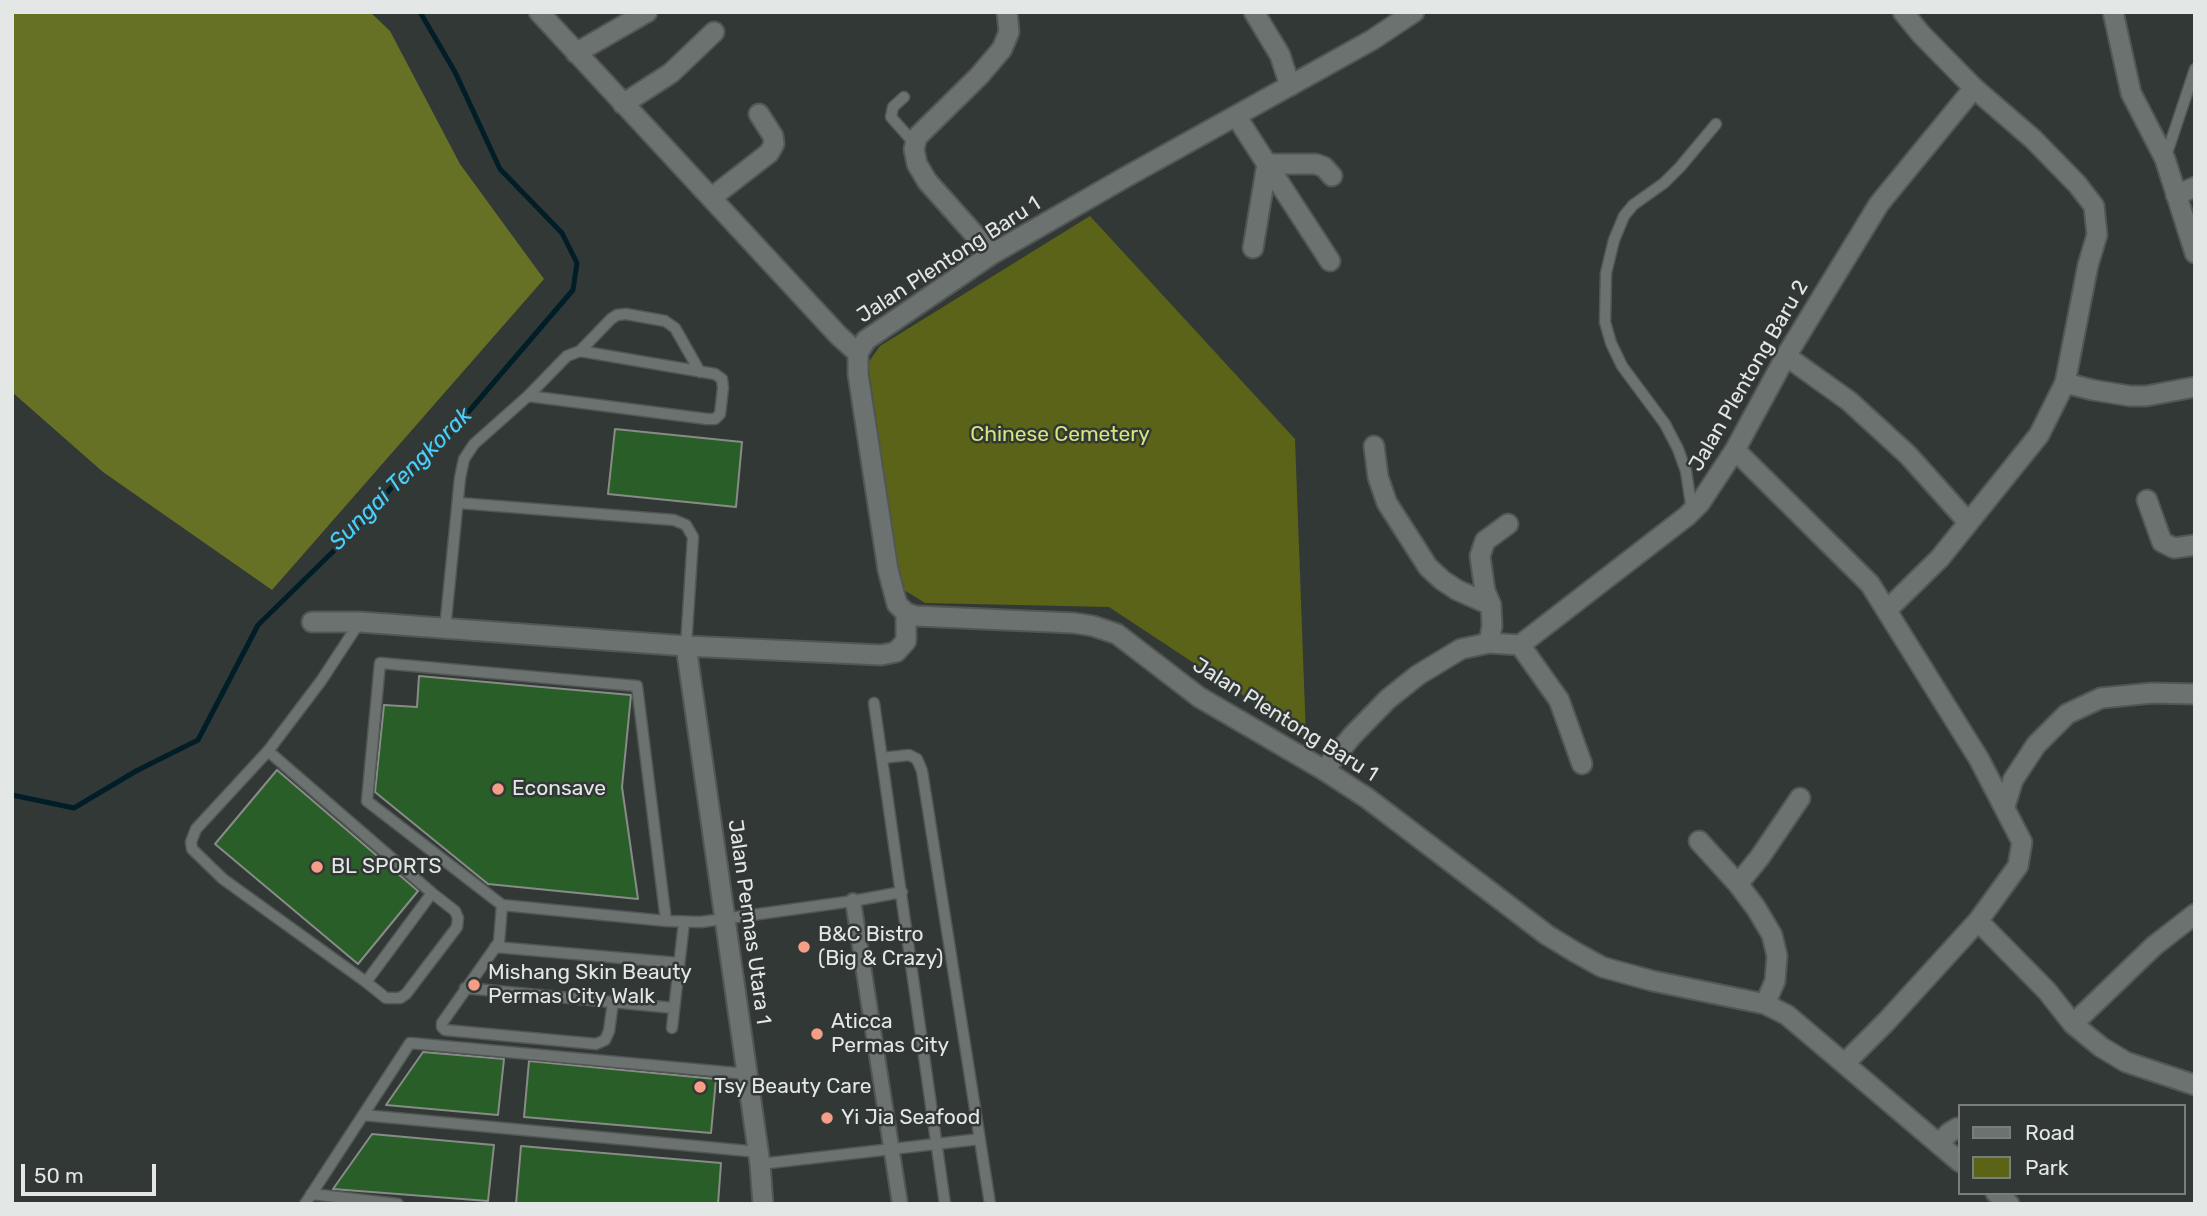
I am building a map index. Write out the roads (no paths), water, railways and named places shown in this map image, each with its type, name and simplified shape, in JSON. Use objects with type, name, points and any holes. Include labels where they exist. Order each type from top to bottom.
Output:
[{"type":"street","points":[[539,12],[839,336],[858,353]]},
{"type":"street","points":[[576,53],[647,12]]},
{"type":"street","points":[[992,254],[927,181],[916,164],[914,143],[1002,49],[1009,32],[1007,12]]},
{"type":"street","points":[[1254,12],[1280,55],[1290,86]]},
{"type":"street","name":"Jalan Plentong Baru 1","points":[[1414,12],[1372,40],[992,254],[866,340],[858,353],[858,374],[890,584],[897,604],[906,613],[916,616],[1074,623],[1105,629],[1132,644],[1228,715],[1367,798],[1547,935],[1593,962],[1653,981],[1765,1004],[1787,1015],[1958,1161]]},
{"type":"street","points":[[1887,610],[1940,558],[2077,386],[2088,265],[2097,236],[2094,206],[2077,184],[2033,139],[1974,88],[1903,12]]},
{"type":"street","points":[[2113,12],[2131,93],[2144,122],[2185,191],[2195,253]]},
{"type":"street","points":[[623,104],[671,73],[714,32]]},
{"type":"street","name":"Jalan Plentong Baru 2","points":[[1520,645],[1700,503],[1735,450],[1786,356],[1879,204],[1974,88]]},
{"type":"street","points":[[711,198],[769,153],[774,144],[774,136],[759,114]]},
{"type":"street","points":[[1236,116],[1330,261]]},
{"type":"street","points":[[1267,164],[1318,164],[1332,176]]},
{"type":"street","points":[[1253,248],[1267,164]]},
{"type":"street","points":[[1786,356],[1849,401],[1908,454],[1968,522]]},
{"type":"street","points":[[2077,386],[2123,396],[2146,396],[2195,387]]},
{"type":"street","points":[[1374,446],[1378,477],[1387,502],[1428,567],[1442,580],[1490,606]]},
{"type":"street","points":[[1735,450],[1870,584],[1979,759],[2022,842],[2018,866],[1978,921],[1845,1063]]},
{"type":"street","points":[[2147,500],[2162,542],[2174,548],[2195,545]]},
{"type":"street","points":[[1489,643],[1492,626],[1490,606],[1483,583],[1480,556],[1485,541],[1508,524]]},
{"type":"street","points":[[312,622],[360,622],[686,646],[881,655],[895,652],[906,641],[906,613]]},
{"type":"street","points":[[1324,771],[1352,736],[1388,699],[1418,675],[1461,649],[1489,643],[1520,645],[1559,700],[1582,764]]},
{"type":"street","name":"Jalan Permas Utara 1","points":[[686,646],[759,1158],[763,1204]]},
{"type":"street","points":[[2005,806],[2013,779],[2036,745],[2067,714],[2101,698],[2152,693],[2195,694]]},
{"type":"street","points":[[1738,884],[1800,798]]},
{"type":"street","points":[[1699,841],[1738,884],[1772,935],[1777,956],[1775,981],[1765,1004]]},
{"type":"street","points":[[853,901],[900,1204]]},
{"type":"street","points":[[2073,1024],[2154,946],[2195,914]]},
{"type":"street","points":[[1978,921],[2046,991],[2073,1024],[2101,1047],[2126,1062],[2195,1085]]},
{"type":"street","points":[[1939,1144],[1958,1128]]},
{"type":"lane","points":[[2161,152],[2195,69]]},
{"type":"lane","points":[[904,97],[893,107],[891,115],[914,143]]},
{"type":"lane","points":[[1692,511],[1686,471],[1678,449],[1665,424],[1622,366],[1611,343],[1605,322],[1606,273],[1614,240],[1624,216],[1633,205],[1681,167],[1716,124]]},
{"type":"lane","points":[[445,629],[462,469],[474,444],[528,396],[567,356],[580,351],[617,315],[626,314],[665,321],[675,328],[700,372]]},
{"type":"lane","points":[[528,396],[707,419],[715,419],[720,414],[722,379],[715,374],[580,351]]},
{"type":"lane","points":[[458,503],[674,520],[686,525],[694,537],[686,646]]},
{"type":"lane","points":[[268,751],[455,911],[458,918],[457,927],[406,994],[400,998],[386,998],[223,878],[192,849],[191,842],[196,828],[268,751],[321,681],[360,622]]},
{"type":"lane","points":[[666,921],[637,686],[380,663],[367,801],[502,905],[666,921],[684,922],[726,920],[902,892]]},
{"type":"lane","points":[[874,703],[945,1204]]},
{"type":"lane","points":[[882,758],[909,755],[917,759],[922,771],[990,1204]]},
{"type":"lane","points":[[366,982],[432,893]]},
{"type":"lane","points":[[502,905],[499,942],[442,1023],[445,1030],[596,1044],[605,1040],[609,1031],[613,1002]]},
{"type":"lane","points":[[672,1028],[684,922]]},
{"type":"lane","points":[[495,947],[679,964]]},
{"type":"lane","points":[[465,988],[674,1007]]},
{"type":"lane","points":[[308,1199],[410,1043],[747,1074]]},
{"type":"lane","points":[[363,1115],[759,1158],[891,1149],[980,1139]]},
{"type":"lane","points":[[308,1199],[398,1204]]},
{"type":"waterway","name":"Sungai Tengkorak","points":[[12,795],[74,808],[136,771],[198,740],[258,625],[352,533],[392,487],[434,452],[573,290],[577,263],[562,233],[500,169],[455,72],[420,12]]},
{"type":"place","name":"Econsave","points":[[498,789]]},
{"type":"place","name":"BL SPORTS","points":[[317,867]]},
{"type":"place","name":"B&C Bistro (Big & Crazy)","points":[[804,947]]},
{"type":"place","name":"Mishang Skin Beauty Permas City Walk","points":[[474,985]]},
{"type":"place","name":"Aticca Permas City","points":[[817,1034]]},
{"type":"place","name":"Tsy Beauty Care","points":[[700,1087]]},
{"type":"place","name":"Yi Jia Seafood","points":[[827,1118]]},
{"type":"park label","name":"Chinese Cemetery","points":[[1060,435]]}]
